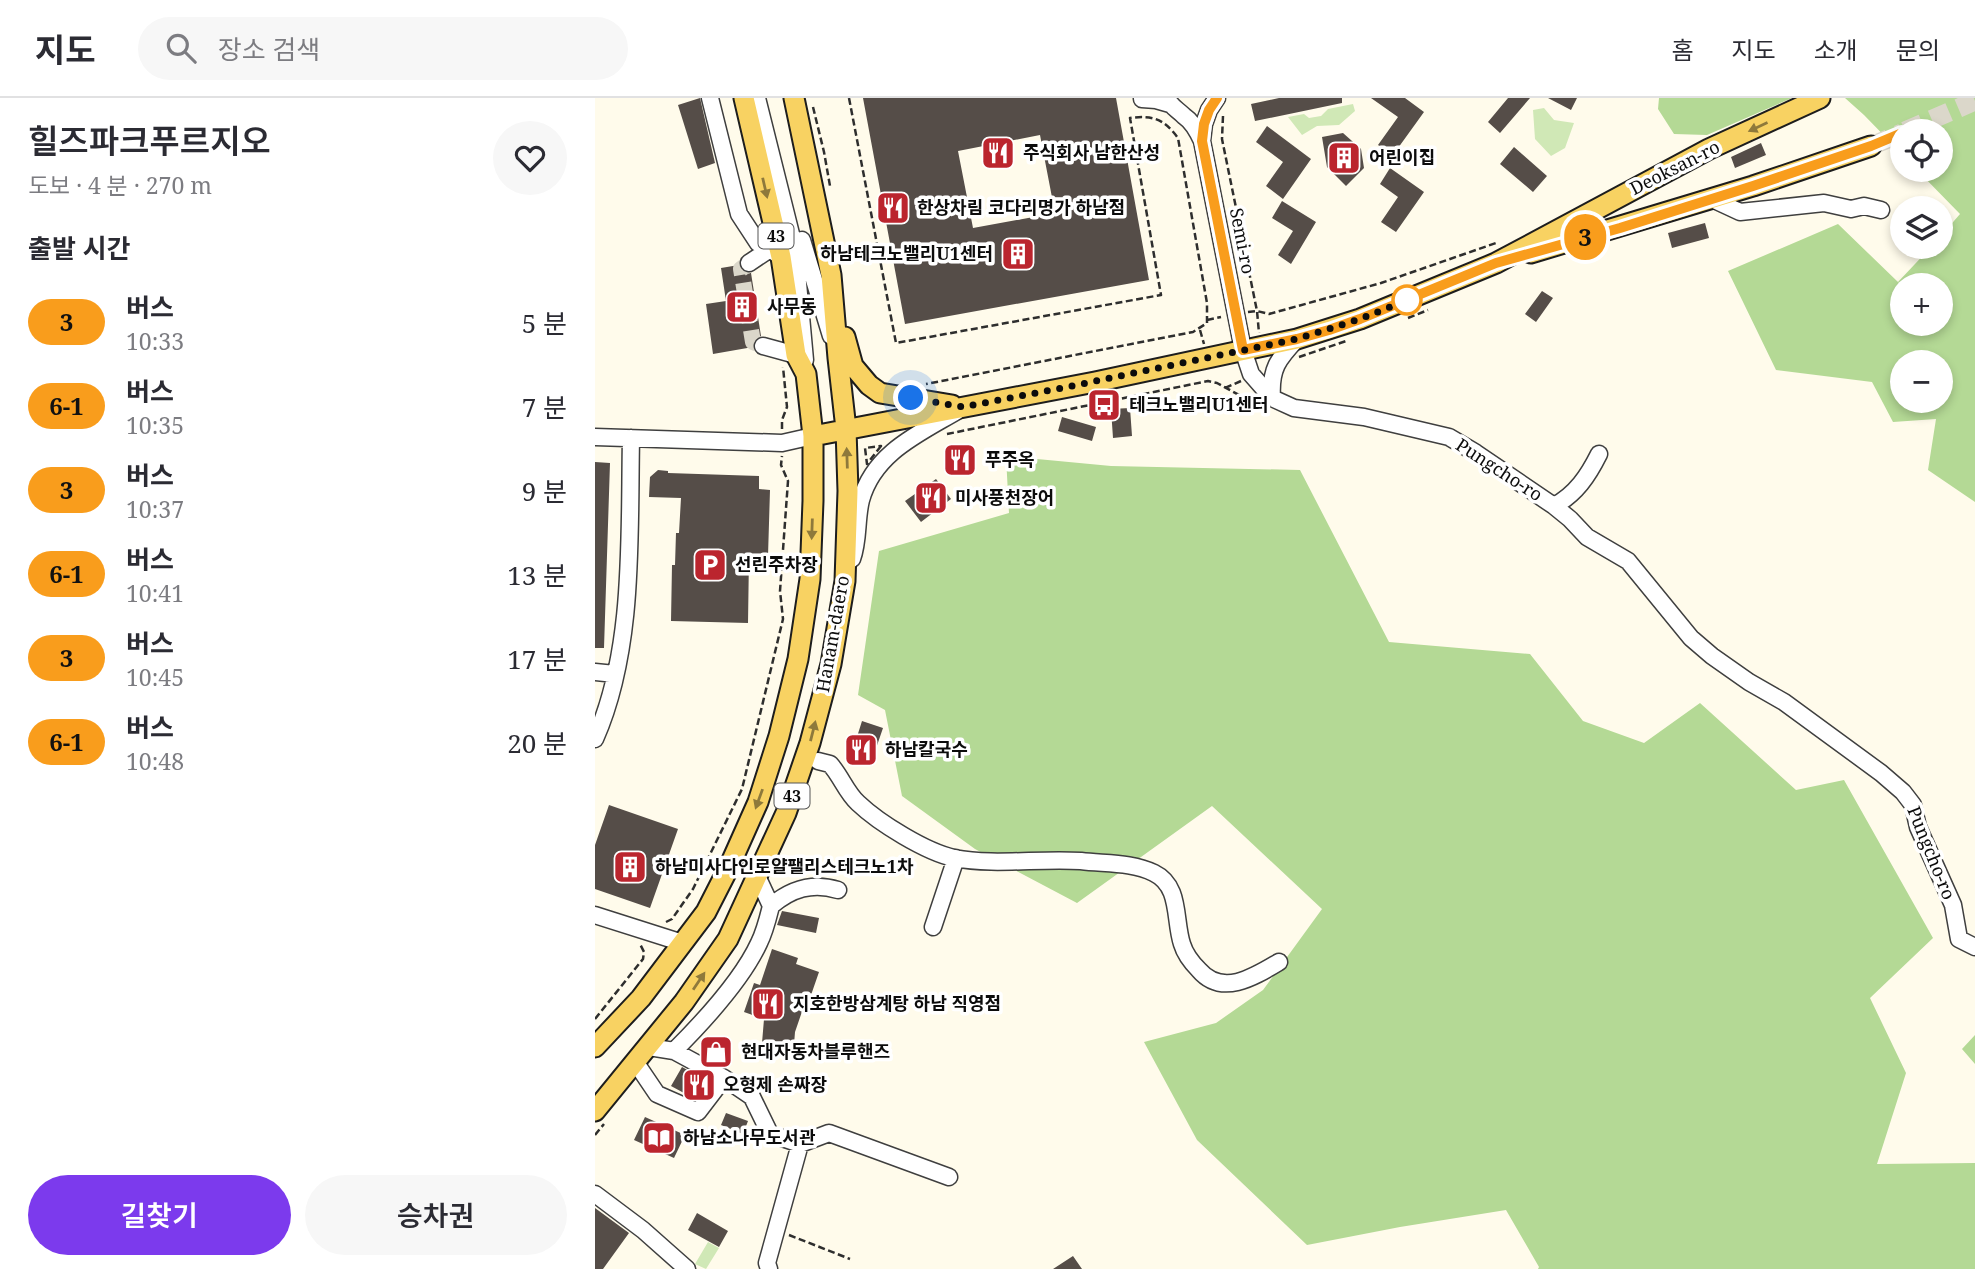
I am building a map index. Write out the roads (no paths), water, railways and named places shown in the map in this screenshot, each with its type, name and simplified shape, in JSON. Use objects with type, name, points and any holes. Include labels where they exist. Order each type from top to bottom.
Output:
[{"type":"main road","name":"Hanam-daero","points":[[595,1047],[641,998],[683,943],[706,912],[730,867],[758,802],[779,736],[798,659],[810,579],[813,436],[806,374],[789,353],[776,253],[744,98]]},
{"type":"main road","name":"Hanam-daero","points":[[595,1111],[672,1018],[728,939],[786,813],[815,760],[845,581],[848,491],[846,429],[831,275],[794,98]]},
{"type":"main road","name":"Deoksan-ro","points":[[1243,350],[1297,339],[1360,319],[1496,263],[1709,149],[1820,98]]},
{"type":"main road","name":"Deoksan-ro","points":[[1496,263],[1712,199],[1871,146]]},
{"type":"main road","points":[[831,275],[849,356],[853,366],[869,386],[888,395],[963,407]]},
{"type":"main road","points":[[813,436],[1095,382],[1243,350]]},
{"type":"street","points":[[710,98],[739,214],[758,243],[776,253]]},
{"type":"street","points":[[757,98],[795,250],[806,374]]},
{"type":"street","points":[[764,98],[803,244],[838,358]]},
{"type":"street","points":[[1144,98],[1142,99],[1168,101],[1176,110],[1192,116],[1216,108]]},
{"type":"street","points":[[1202,141],[1204,124],[1216,108]]},
{"type":"street","points":[[1184,114],[1202,141]]},
{"type":"street","name":"Semi-ro","points":[[1202,141],[1243,350]]},
{"type":"street","points":[[1712,199],[1740,212],[1824,203],[1851,209],[1864,206],[1881,210]]},
{"type":"street","points":[[750,263],[776,253]]},
{"type":"street","points":[[1272,398],[1271,378],[1276,364],[1297,339]]},
{"type":"street","points":[[763,346],[789,353]]},
{"type":"street","points":[[1243,350],[1251,374],[1272,398]]},
{"type":"street","name":"Pungcho-ro","points":[[1272,398],[1294,408],[1364,417],[1449,437],[1553,506],[1587,537],[1628,561],[1692,638],[1712,656],[1795,709],[1903,792],[1913,805],[1918,827],[1953,905],[1959,939],[1975,947]]},
{"type":"street","points":[[845,581],[855,550],[861,500],[878,466],[899,445],[963,407]]},
{"type":"street","points":[[595,437],[782,443],[813,436]]},
{"type":"street","points":[[595,739],[609,704],[625,624],[631,438]]},
{"type":"street","points":[[1553,506],[1577,490],[1599,454]]},
{"type":"street","points":[[595,672],[615,674]]},
{"type":"street","points":[[815,760],[830,764],[855,800],[891,829],[927,848],[956,858],[1123,864],[1158,874],[1171,890],[1184,950],[1208,980],[1218,984],[1238,982],[1279,962]]},
{"type":"street","points":[[933,927],[956,858]]},
{"type":"street","points":[[758,878],[771,906]]},
{"type":"street","points":[[674,1051],[739,975],[759,944],[771,906],[780,898],[809,887],[822,885],[838,890]]},
{"type":"street","points":[[595,915],[683,943]]},
{"type":"street","points":[[672,1018],[692,1032]]},
{"type":"street","points":[[649,1047],[674,1051],[724,1078],[752,1097],[770,1134],[800,1144],[829,1133],[949,1177]]},
{"type":"street","points":[[636,1063],[657,1094],[698,1112],[724,1078]]},
{"type":"street","points":[[769,1269],[767,1263],[800,1144]]},
{"type":"street","points":[[595,1194],[643,1230],[687,1269]]},
{"type":"tunnel","points":[[1933,119],[1975,101]]},
{"type":"tunnel","points":[[1871,146],[1890,138]]},
{"type":"tunnel","points":[[749,263],[741,269],[753,342],[763,346]]},
{"type":"place","name":"주식회사 남한산성","points":[[998,153]]},
{"type":"place","name":"어린이집","points":[[1344,158]]},
{"type":"place","name":"한상차림 코다리명가 하남점","points":[[893,208]]},
{"type":"place","name":"하남테크노밸리U1센터","points":[[1018,254]]},
{"type":"place","name":"사무동","points":[[742,307]]},
{"type":"place","name":"테크노밸리U1센터","points":[[1104,405]]},
{"type":"place","name":"푸주옥","points":[[960,460]]},
{"type":"place","name":"미사풍천장어","points":[[931,498]]},
{"type":"place","name":"선린주차장","points":[[710,565]]},
{"type":"place","name":"하남칼국수","points":[[861,750]]},
{"type":"place","name":"하남미사다인로얄팰리스테크노1차","points":[[630,867]]},
{"type":"place","name":"지호한방삼계탕 하남 직영점","points":[[768,1004]]},
{"type":"place","name":"현대자동차블루핸즈","points":[[716,1052]]},
{"type":"place","name":"오형제 손짜장","points":[[699,1085]]},
{"type":"place","name":"하남소나무도서관","points":[[659,1138]]}]
